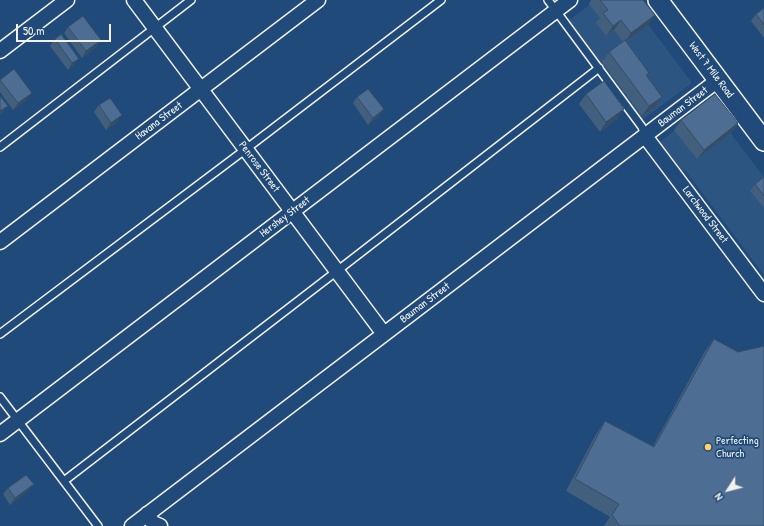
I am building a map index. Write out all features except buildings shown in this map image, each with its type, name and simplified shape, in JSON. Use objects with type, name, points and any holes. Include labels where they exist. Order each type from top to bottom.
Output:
[{"type":"main road","name":"West 7 Mile Road","points":[[658,0],[764,141]]},
{"type":"street","points":[[0,50],[67,0]]},
{"type":"street","name":"Penrose Street","points":[[134,0],[384,334]]},
{"type":"street","name":"Havana Street","points":[[0,242],[318,0]]},
{"type":"street","name":"Hershey Street","points":[[0,434],[293,211],[552,5],[570,0]]},
{"type":"street","name":"Bauman Street","points":[[132,526],[718,80]]},
{"type":"street","name":"Larchwood Street","points":[[645,136],[764,294]]},
{"type":"street","points":[[147,514],[153,523],[160,526]]},
{"type":"lane","points":[[0,147],[191,0]]},
{"type":"lane","points":[[0,334],[441,0]]},
{"type":"lane","points":[[552,5],[642,127],[645,136]]},
{"type":"lane","points":[[64,481],[599,68]]},
{"type":"lane","points":[[0,397],[98,526]]},
{"type":"shaded area","points":[[596,0],[630,0],[692,83],[642,120],[568,21]]},
{"type":"shaded area","points":[[709,105],[764,177],[764,275],[685,170],[680,173],[658,143]]},
{"type":"place","name":"Perfecting Church","points":[[708,447]]}]
